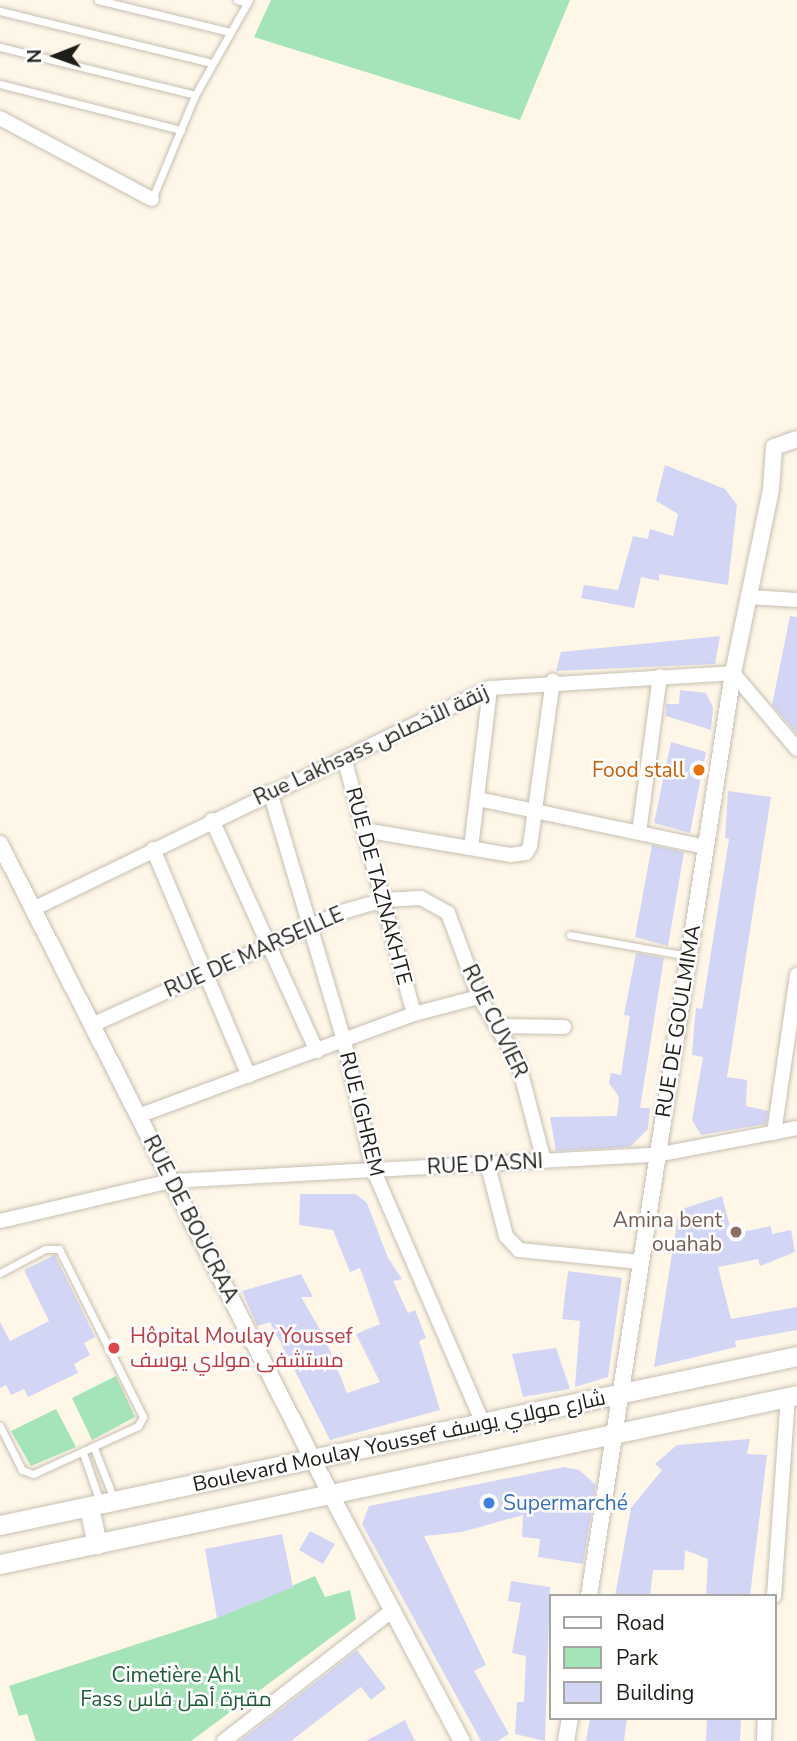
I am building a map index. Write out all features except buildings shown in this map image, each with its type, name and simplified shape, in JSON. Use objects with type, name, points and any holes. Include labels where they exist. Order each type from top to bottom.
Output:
[{"type":"main road","name":"Boulevard Moulay Youssef شارع مولاي يوسف","points":[[0,1525],[314,1462],[797,1356]]},
{"type":"main road","name":"Boulevard Moulay Youssef شارع مولاي يوسف","points":[[0,1564],[793,1396]]},
{"type":"main road","points":[[97,1544],[102,1504]]},
{"type":"street","points":[[0,118],[152,200]]},
{"type":"street","name":"RUE DE GOULMIMA","points":[[589,1594],[733,673],[771,489],[774,447],[797,439]]},
{"type":"street","points":[[749,597],[797,600]]},
{"type":"street","points":[[733,673],[797,749]]},
{"type":"street","name":"Rue Lakhsass زنقة الأخصاص","points":[[33,909],[212,820],[490,688],[553,681],[733,673]]},
{"type":"street","points":[[639,832],[660,676]]},
{"type":"street","points":[[365,830],[522,855],[530,846],[553,681]]},
{"type":"street","points":[[471,848],[490,688]]},
{"type":"street","name":"RUE DE TAZNAKHTE","points":[[344,758],[414,1014]]},
{"type":"street","name":"RUE IGHREM","points":[[270,792],[344,1041],[373,1169],[484,1425]]},
{"type":"street","points":[[478,799],[706,847]]},
{"type":"street","points":[[212,820],[317,1051]]},
{"type":"street","name":"RUE DE BOUCRAA","points":[[0,844],[331,1495],[463,1741]]},
{"type":"street","points":[[153,849],[208,971],[249,1076]]},
{"type":"street","name":"RUE DE MARSEILLE","points":[[92,1025],[308,926],[383,900],[421,898]]},
{"type":"street","name":"RUE CUVIER","points":[[421,898],[447,913],[479,997],[499,1026],[525,1085],[544,1161]]},
{"type":"street","points":[[774,1133],[797,975]]},
{"type":"street","points":[[138,1116],[414,1014],[479,997]]},
{"type":"street","points":[[499,1026],[564,1027]]},
{"type":"street","name":"RUE D'ASNI","points":[[0,1221],[171,1181],[656,1155],[797,1128]]},
{"type":"street","points":[[488,1166],[512,1245],[548,1256],[640,1262]]},
{"type":"street","points":[[774,1594],[793,1396]]},
{"type":"street","points":[[224,1741],[393,1611]]},
{"type":"street","points":[[566,1741],[569,1720]]},
{"type":"street","points":[[764,1741],[765,1720]]},
{"type":"lane","points":[[98,0],[230,32]]},
{"type":"lane","points":[[152,200],[195,95],[248,2],[237,0]]},
{"type":"lane","points":[[0,10],[211,63]]},
{"type":"lane","points":[[0,47],[195,95]]},
{"type":"lane","points":[[0,84],[181,130]]},
{"type":"lane","points":[[570,935],[688,956]]},
{"type":"lane","points":[[0,1273],[45,1249],[59,1249],[143,1417],[138,1426],[48,1471],[27,1474],[0,1426]]},
{"type":"lane","points":[[94,1448],[102,1504]]},
{"type":"lane","points":[[83,1453],[102,1504]]},
{"type":"green space","points":[[271,0],[570,0],[520,120],[254,37]]},
{"type":"green space","points":[[116,1376],[135,1417],[92,1440],[72,1398]]},
{"type":"green space","points":[[56,1409],[76,1447],[31,1466],[11,1431]]},
{"type":"green space","name":"Cimetière Ahl Fass مقبرة أهل فاس","points":[[315,1576],[325,1597],[350,1590],[356,1619],[191,1741],[36,1741],[27,1714],[19,1716],[9,1686],[217,1618]]},
{"type":"place","name":"Food stall","points":[[699,770]]},
{"type":"place","name":"Amina bent ouahab","points":[[736,1232]]},
{"type":"place","name":"Hôpital Moulay Youssef مستشفى مولاي يوسف","points":[[114,1348]]},
{"type":"place","name":"Supermarché","points":[[489,1503]]}]
